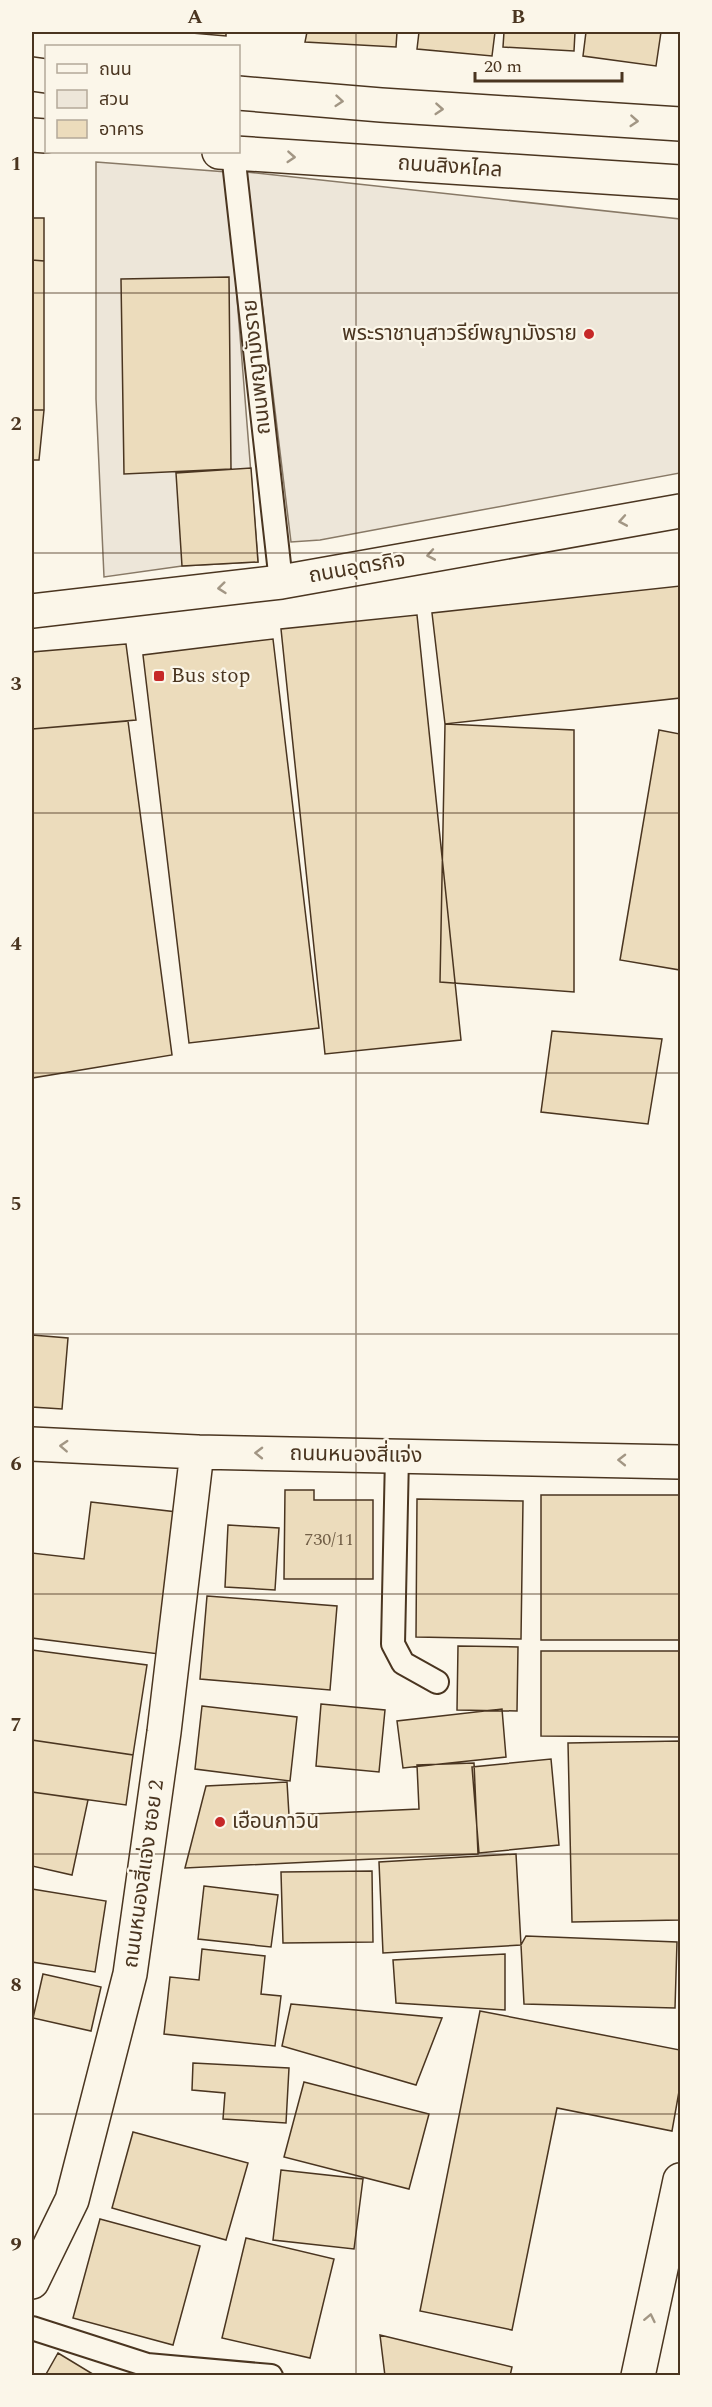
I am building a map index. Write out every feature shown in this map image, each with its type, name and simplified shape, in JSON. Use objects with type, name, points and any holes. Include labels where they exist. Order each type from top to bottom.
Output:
[{"type":"main road","points":[[240,93],[381,105],[681,124]]},
{"type":"main road","name":"ถนนสิงหไคล","points":[[240,153],[681,182]]},
{"type":"main road","name":"ถนนอุตรกิจ","points":[[32,611],[281,582],[681,511]]},
{"type":"main road","name":"ถนนหนองสี่แจ่ง","points":[[32,1444],[197,1452],[681,1462]]},
{"type":"main road","name":"ถนนหนองสี่แจ่ง ซอย 2","points":[[32,2282],[72,2200],[130,1974],[164,1732],[197,1452]]},
{"type":"main road","points":[[638,2376],[681,2180]]},
{"type":"lane","name":"ถนนพญามังราย","points":[[226,153],[281,582]]},
{"type":"lane","points":[[397,1456],[393,1644],[403,1663],[437,1682]]},
{"type":"lane","points":[[32,2328],[147,2365],[271,2376]]},
{"type":"green space","points":[[96,162],[227,172],[258,562],[182,566],[104,577],[96,399]]},
{"type":"green space","points":[[246,172],[680,219],[680,473],[320,540],[291,542]]},
{"type":"building","points":[[180,32],[226,32],[226,36]]},
{"type":"building","points":[[307,32],[397,32],[396,47],[305,42]]},
{"type":"building","points":[[419,32],[495,32],[492,56],[417,49]]},
{"type":"building","points":[[504,32],[575,32],[574,51],[503,47]]},
{"type":"building","points":[[586,32],[661,32],[656,66],[583,56]]},
{"type":"building","points":[[32,218],[44,218],[44,261],[32,260]]},
{"type":"building","points":[[32,260],[44,261],[44,410],[32,410]]},
{"type":"building","points":[[229,277],[231,469],[124,474],[121,279]]},
{"type":"building","points":[[32,410],[44,410],[39,460],[32,460]]},
{"type":"building","points":[[251,468],[258,562],[182,566],[176,473]]},
{"type":"building","points":[[680,586],[680,698],[445,724],[432,613]]},
{"type":"building","points":[[417,615],[461,1040],[325,1054],[281,629]]},
{"type":"building","points":[[273,639],[319,1028],[189,1043],[143,655]]},
{"type":"building","points":[[126,644],[136,720],[32,729],[32,652]]},
{"type":"building","points":[[128,721],[172,1055],[32,1078],[32,729]]},
{"type":"building","points":[[445,724],[574,730],[574,992],[440,982]]},
{"type":"building","points":[[659,730],[680,734],[680,970],[620,960]]},
{"type":"building","points":[[552,1031],[662,1039],[648,1124],[541,1112]]},
{"type":"building","points":[[32,1335],[68,1338],[62,1409],[32,1407]]},
{"type":"building","points":[[285,1490],[314,1490],[314,1500],[373,1500],[373,1579],[284,1579]]},
{"type":"building","points":[[541,1495],[680,1495],[680,1640],[541,1640]]},
{"type":"building","points":[[417,1499],[523,1501],[521,1639],[416,1637]]},
{"type":"building","points":[[91,1502],[177,1512],[159,1654],[32,1638],[32,1553],[84,1559]]},
{"type":"building","points":[[228,1525],[279,1528],[275,1590],[225,1587]]},
{"type":"building","points":[[207,1596],[337,1606],[330,1690],[200,1679]]},
{"type":"building","points":[[458,1646],[518,1647],[517,1711],[457,1710]]},
{"type":"building","points":[[32,1650],[147,1665],[133,1755],[32,1740]]},
{"type":"building","points":[[541,1651],[680,1651],[680,1737],[541,1736]]},
{"type":"building","points":[[321,1704],[385,1710],[379,1772],[316,1766]]},
{"type":"building","points":[[202,1706],[297,1717],[290,1781],[195,1769]]},
{"type":"building","points":[[502,1709],[506,1757],[403,1768],[397,1721]]},
{"type":"building","points":[[32,1740],[133,1755],[126,1805],[32,1792]]},
{"type":"building","points":[[680,1741],[680,1920],[572,1922],[568,1743]]},
{"type":"building","points":[[551,1759],[559,1845],[479,1853],[472,1767]]},
{"type":"building","points":[[474,1763],[478,1854],[185,1868],[206,1786],[287,1782],[289,1815],[419,1809],[417,1765]]},
{"type":"building","points":[[32,1792],[88,1800],[72,1875],[32,1866]]},
{"type":"building","points":[[516,1854],[521,1945],[383,1953],[379,1862]]},
{"type":"building","points":[[372,1871],[373,1942],[283,1943],[281,1872]]},
{"type":"building","points":[[204,1886],[278,1895],[271,1947],[198,1939]]},
{"type":"building","points":[[32,1889],[106,1901],[95,1972],[32,1962]]},
{"type":"building","points":[[526,1936],[677,1942],[675,2008],[524,2004],[521,1945]]},
{"type":"building","points":[[202,1949],[265,1956],[261,1994],[281,1996],[275,2046],[164,2034],[170,1977],[199,1980]]},
{"type":"building","points":[[505,1954],[505,2010],[396,2003],[393,1960]]},
{"type":"building","points":[[43,1974],[101,1987],[91,2031],[33,2018]]},
{"type":"building","points":[[291,2004],[442,2018],[416,2085],[282,2046]]},
{"type":"building","points":[[480,2011],[680,2050],[680,2086],[672,2131],[557,2108],[512,2330],[420,2311]]},
{"type":"building","points":[[193,2063],[289,2068],[286,2123],[223,2119],[225,2093],[192,2090]]},
{"type":"building","points":[[304,2082],[429,2114],[409,2189],[284,2157]]},
{"type":"building","points":[[133,2132],[248,2163],[226,2240],[112,2208]]},
{"type":"building","points":[[281,2170],[363,2179],[354,2249],[273,2240]]},
{"type":"building","points":[[100,2219],[200,2246],[173,2345],[73,2318]]},
{"type":"building","points":[[246,2238],[334,2259],[310,2358],[222,2338]]},
{"type":"building","points":[[380,2335],[512,2367],[510,2376],[385,2376]]},
{"type":"building","points":[[58,2353],[96,2376],[45,2376]]},
{"type":"place","name":"พระราชานุสาวรีย์พญามังราย","points":[[589,334]]},
{"type":"place","name":"Bus stop","points":[[159,676]]},
{"type":"place","name":"เฮือนกาวิน","points":[[220,1822]]}]
